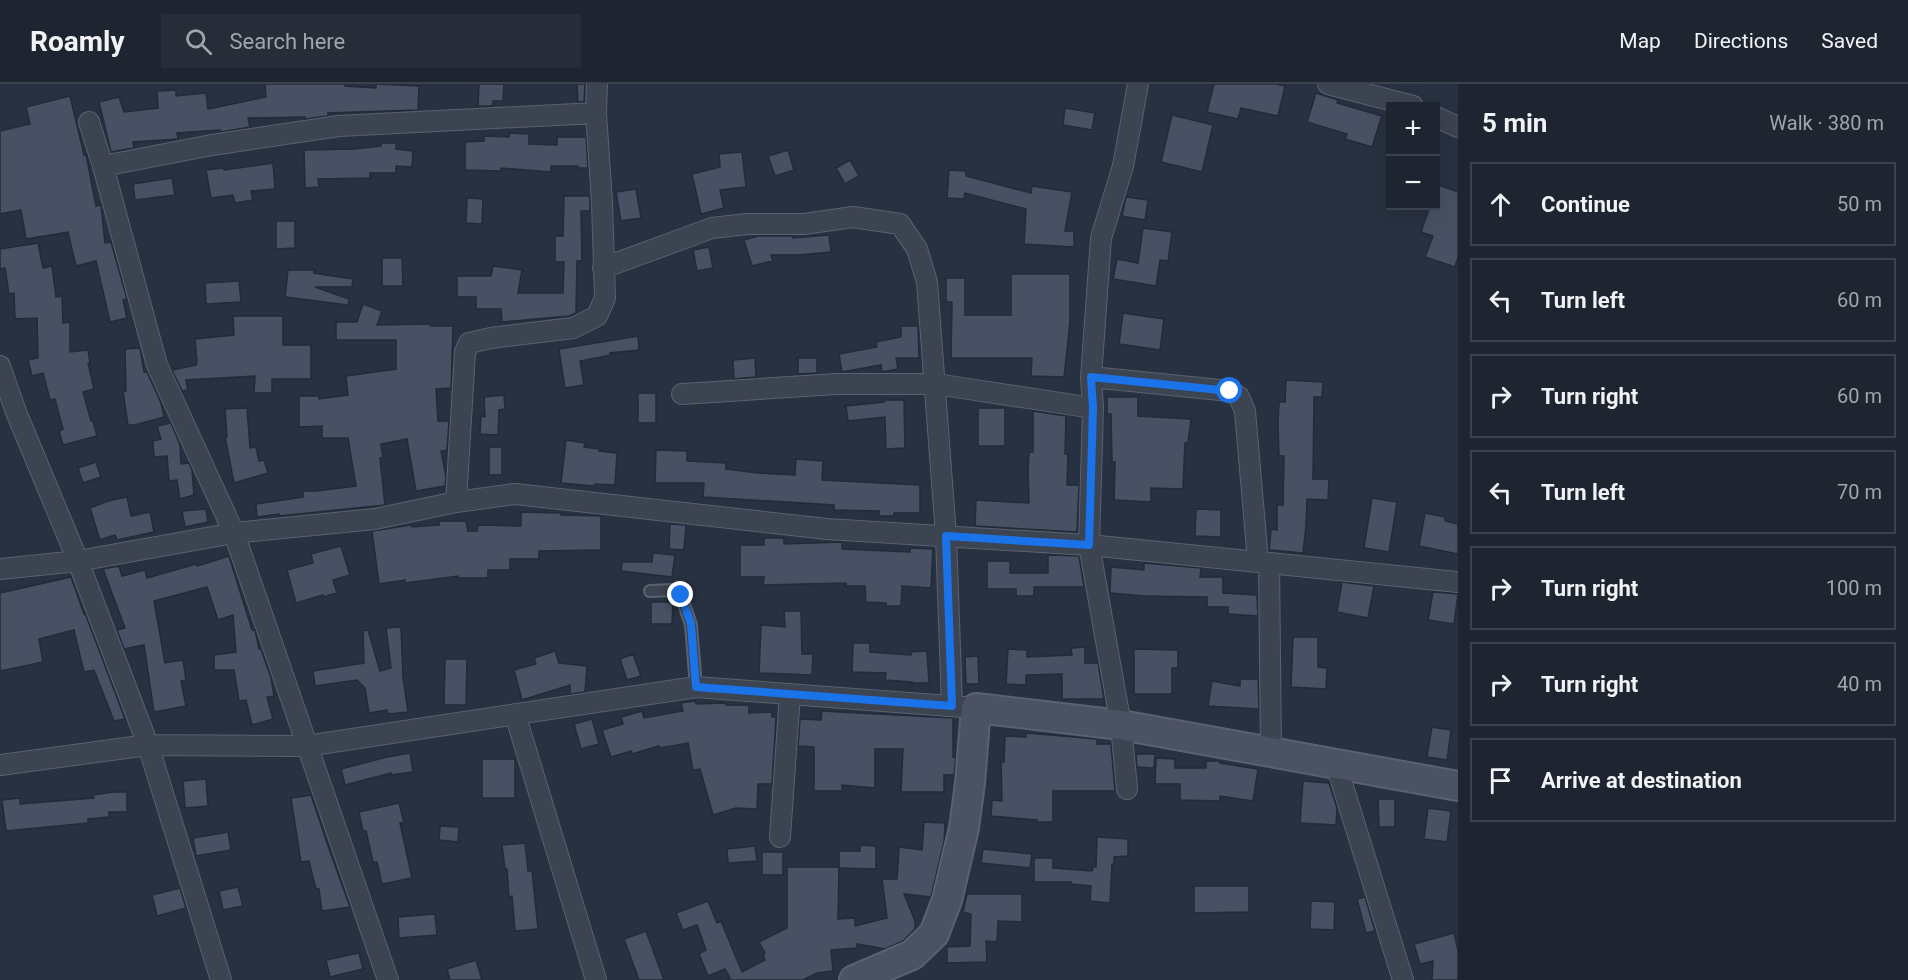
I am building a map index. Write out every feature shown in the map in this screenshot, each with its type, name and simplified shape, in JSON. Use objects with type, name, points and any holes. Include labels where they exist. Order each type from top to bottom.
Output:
[{"type":"street","points":[[456,502],[465,352],[469,343],[491,338],[573,328],[597,316],[604,298],[601,180],[596,113],[597,84]]},
{"type":"street","points":[[1127,789],[1121,725],[1089,545],[1093,408],[1091,377],[1101,238],[1123,166],[1138,84]]},
{"type":"street","points":[[1328,84],[1398,102]]},
{"type":"street","points":[[103,166],[212,145],[339,126],[596,113]]},
{"type":"street","points":[[1440,119],[1458,127]]},
{"type":"street","points":[[89,122],[157,365],[234,533],[388,980]]},
{"type":"street","points":[[603,268],[712,228],[747,224],[804,224],[853,217],[900,224],[917,249],[927,282],[946,536],[964,707],[964,828],[947,900],[934,934],[912,955],[854,980]]},
{"type":"street","points":[[0,366],[16,412],[78,561],[148,745],[221,980]]},
{"type":"street","points":[[1091,377],[1230,391],[1239,397],[1245,411],[1264,562],[1271,752]]},
{"type":"street","points":[[682,394],[837,384],[936,384],[1093,408]]},
{"type":"street","points":[[0,569],[78,561],[234,533],[375,519],[456,502],[515,494],[827,529],[1089,545],[1458,582]]},
{"type":"street","points":[[0,765],[148,745],[306,746],[696,687],[964,707],[1121,725],[1458,786]]},
{"type":"street","points":[[780,837],[790,694]]},
{"type":"street","points":[[515,714],[596,980]]},
{"type":"street","points":[[1336,764],[1403,980]]},
{"type":"lane","points":[[650,591],[673,590],[681,595],[691,624],[696,687]]},
{"type":"building","points":[[265,84],[345,84],[345,86],[376,88],[376,84],[419,86],[418,110],[328,113],[328,116],[305,119],[305,117],[248,118],[250,127],[221,132],[220,130],[177,133],[178,139],[133,142],[134,148],[111,152],[99,102],[119,97],[124,112],[158,108],[157,91],[176,90],[176,96],[206,93],[208,109],[266,97]]},
{"type":"building","points":[[479,84],[504,84],[503,101],[493,101],[492,106],[478,106]]},
{"type":"building","points":[[577,84],[585,84],[584,102],[578,102]]},
{"type":"building","points":[[1214,84],[1285,86],[1278,116],[1241,108],[1238,119],[1207,112]]},
{"type":"building","points":[[1316,93],[1338,100],[1337,103],[1382,116],[1372,147],[1345,139],[1347,134],[1307,122]]},
{"type":"building","points":[[70,96],[84,155],[86,154],[96,206],[101,205],[105,243],[111,242],[127,299],[123,300],[127,318],[110,322],[96,261],[76,266],[68,232],[26,239],[21,210],[0,214],[0,131],[30,124],[26,107]]},
{"type":"building","points":[[1065,108],[1095,113],[1092,130],[1063,125]]},
{"type":"building","points":[[1172,115],[1213,125],[1202,172],[1161,162]]},
{"type":"building","points":[[509,133],[529,134],[529,144],[557,145],[557,137],[586,137],[588,168],[551,166],[551,172],[501,168],[501,171],[465,170],[465,142],[484,141],[484,136],[509,137]]},
{"type":"building","points":[[381,143],[396,143],[396,149],[413,151],[412,167],[396,166],[396,173],[370,173],[370,178],[318,179],[319,187],[305,188],[304,150],[354,149],[381,146]]},
{"type":"building","points":[[788,150],[794,170],[775,176],[768,156]]},
{"type":"building","points":[[742,152],[746,187],[720,190],[724,208],[701,214],[692,174],[720,167],[719,154]]},
{"type":"building","points":[[850,160],[859,176],[845,184],[836,168]]},
{"type":"building","points":[[273,163],[275,189],[251,191],[253,200],[235,203],[233,195],[211,198],[206,170],[223,168],[224,170]]},
{"type":"building","points":[[949,170],[966,171],[966,176],[1031,193],[1032,186],[1072,192],[1065,231],[1074,231],[1074,247],[1024,244],[1026,209],[965,193],[964,199],[947,198]]},
{"type":"building","points":[[172,178],[175,195],[135,200],[133,184]]},
{"type":"building","points":[[1440,185],[1458,192],[1458,257],[1455,267],[1425,257],[1433,236],[1421,232],[1429,210],[1440,210]]},
{"type":"building","points":[[636,189],[641,218],[621,221],[616,192]]},
{"type":"building","points":[[564,196],[590,196],[590,211],[581,211],[582,261],[577,261],[576,313],[569,316],[502,322],[501,309],[476,309],[476,297],[457,297],[457,276],[491,276],[493,266],[522,270],[518,293],[563,293],[564,262],[555,262],[555,236],[563,236]]},
{"type":"building","points":[[1126,197],[1148,200],[1145,220],[1122,216]]},
{"type":"building","points":[[467,198],[483,199],[482,224],[466,223]]},
{"type":"building","points":[[276,221],[295,221],[295,248],[276,249]]},
{"type":"building","points":[[1143,228],[1172,232],[1168,261],[1160,260],[1156,286],[1113,279],[1117,259],[1138,263]]},
{"type":"building","points":[[829,235],[831,252],[771,255],[773,261],[752,266],[744,240],[758,236],[793,236],[793,238]]},
{"type":"building","points":[[38,243],[43,268],[52,266],[56,297],[62,296],[63,323],[70,322],[70,352],[88,350],[90,363],[88,363],[94,389],[83,392],[97,436],[63,445],[59,431],[63,429],[55,399],[50,400],[43,373],[32,376],[28,360],[38,358],[37,318],[15,319],[14,293],[9,294],[5,268],[0,269],[0,249]]},
{"type":"building","points":[[709,247],[713,268],[697,271],[693,250]]},
{"type":"building","points":[[382,258],[402,258],[403,286],[382,286]]},
{"type":"building","points":[[288,270],[314,270],[314,273],[353,279],[352,287],[315,287],[349,299],[348,305],[285,297]]},
{"type":"building","points":[[1011,274],[1070,274],[1070,322],[1064,377],[1031,376],[1032,358],[951,358],[952,302],[946,302],[946,278],[965,278],[965,315],[1011,315]]},
{"type":"building","points":[[239,281],[241,302],[206,304],[205,283]]},
{"type":"building","points":[[363,304],[382,311],[377,325],[453,326],[451,388],[436,389],[438,421],[449,421],[447,450],[441,451],[446,476],[445,486],[416,491],[407,439],[381,444],[383,458],[380,458],[385,505],[257,517],[256,504],[303,497],[303,491],[356,486],[348,438],[322,438],[322,426],[299,427],[299,396],[319,396],[319,399],[348,395],[346,376],[396,369],[396,340],[336,340],[336,322],[357,322]]},
{"type":"building","points":[[1123,313],[1164,319],[1160,350],[1119,344]]},
{"type":"building","points":[[233,316],[283,316],[283,345],[311,345],[311,379],[272,379],[272,393],[254,393],[255,376],[186,380],[188,390],[182,391],[172,370],[196,365],[195,339],[234,335]]},
{"type":"building","points":[[901,326],[918,326],[919,358],[896,358],[898,369],[882,372],[881,365],[842,372],[839,354],[877,347],[876,342],[901,337]]},
{"type":"building","points":[[638,336],[639,350],[610,353],[611,355],[580,361],[584,385],[565,388],[559,349]]},
{"type":"building","points":[[140,348],[144,372],[147,372],[161,403],[164,417],[128,425],[123,391],[126,391],[125,349]]},
{"type":"building","points":[[755,358],[756,377],[734,379],[733,360]]},
{"type":"building","points":[[798,358],[817,358],[817,373],[798,374]]},
{"type":"building","points":[[1286,380],[1323,382],[1322,397],[1314,397],[1313,479],[1329,479],[1328,500],[1307,499],[1303,553],[1269,550],[1271,529],[1277,530],[1277,505],[1283,505],[1284,456],[1279,456],[1278,424],[1279,402],[1285,402]]},
{"type":"building","points":[[638,393],[656,393],[656,423],[638,423]]},
{"type":"building","points":[[504,395],[505,409],[499,410],[498,435],[480,434],[481,416],[485,417],[484,397]]},
{"type":"building","points":[[1107,397],[1138,397],[1138,416],[1191,419],[1188,443],[1185,443],[1183,489],[1151,488],[1151,502],[1114,500],[1115,462],[1112,462],[1111,414],[1107,414]]},
{"type":"building","points":[[884,400],[904,400],[905,448],[886,449],[885,417],[848,421],[846,406],[884,402]]},
{"type":"building","points":[[247,408],[250,448],[256,447],[259,461],[264,460],[268,473],[234,483],[225,437],[227,437],[225,409]]},
{"type":"building","points":[[978,408],[1005,408],[1005,446],[978,446]]},
{"type":"building","points":[[1033,411],[1066,416],[1067,485],[1079,485],[1077,532],[975,526],[976,500],[1029,503],[1028,470],[1029,452],[1033,452]]},
{"type":"building","points":[[171,423],[180,445],[181,464],[189,463],[192,470],[194,495],[180,499],[177,480],[169,481],[167,456],[154,457],[153,441],[161,439],[157,426]]},
{"type":"building","points":[[566,440],[585,443],[584,447],[600,449],[599,451],[617,453],[615,485],[561,483]]},
{"type":"building","points":[[489,447],[502,447],[502,475],[489,475]]},
{"type":"building","points":[[656,450],[687,451],[687,461],[726,463],[726,469],[758,473],[795,475],[796,459],[823,461],[822,480],[920,485],[920,513],[894,513],[894,516],[879,516],[879,511],[834,510],[834,505],[703,497],[704,483],[655,483]]},
{"type":"building","points":[[96,462],[101,477],[83,483],[78,468]]},
{"type":"building","points":[[127,497],[131,516],[150,512],[154,532],[117,540],[115,535],[100,540],[90,508]]},
{"type":"building","points":[[1372,498],[1397,502],[1389,552],[1364,548]]},
{"type":"building","points":[[206,509],[208,522],[185,527],[182,511]]},
{"type":"building","points":[[1196,509],[1221,510],[1221,537],[1195,536]]},
{"type":"building","points":[[521,512],[601,516],[601,550],[539,551],[539,559],[510,559],[510,570],[488,570],[488,578],[458,578],[458,576],[379,584],[372,531],[411,525],[412,527],[439,525],[439,521],[466,521],[468,531],[477,531],[478,525],[521,526]]},
{"type":"building","points":[[1425,513],[1445,517],[1445,521],[1458,524],[1458,554],[1419,546]]},
{"type":"building","points":[[670,524],[686,525],[684,550],[669,549]]},
{"type":"building","points":[[764,538],[784,538],[784,544],[842,542],[842,549],[910,552],[910,548],[933,549],[931,588],[902,586],[901,606],[886,606],[886,603],[866,602],[865,586],[846,586],[846,583],[763,585],[764,577],[740,577],[740,545],[764,545]]},
{"type":"building","points":[[341,546],[350,575],[333,580],[337,593],[296,603],[287,570],[313,563],[311,554]]},
{"type":"building","points":[[653,553],[675,555],[672,577],[621,571],[622,562],[652,562]]},
{"type":"building","points":[[1048,555],[1079,556],[1084,587],[1034,587],[1034,596],[1016,596],[1016,589],[987,589],[987,561],[1010,561],[1010,573],[1048,573]]},
{"type":"building","points":[[229,556],[252,630],[255,630],[259,649],[261,649],[271,678],[274,696],[267,697],[273,719],[252,725],[246,700],[239,701],[234,670],[214,670],[214,655],[236,652],[233,615],[218,620],[207,587],[154,601],[165,663],[183,660],[186,680],[181,681],[186,706],[154,712],[144,645],[124,649],[117,630],[125,628],[103,569],[119,566],[122,576],[145,570],[147,578]]},
{"type":"building","points":[[1144,563],[1201,568],[1200,577],[1223,577],[1223,593],[1257,595],[1258,616],[1228,614],[1228,607],[1207,607],[1207,597],[1110,593],[1111,567],[1144,570]]},
{"type":"building","points":[[71,577],[125,719],[114,721],[94,670],[84,672],[74,630],[39,639],[43,662],[0,671],[0,593]]},
{"type":"building","points":[[1342,582],[1374,586],[1368,618],[1337,612]]},
{"type":"building","points":[[1433,592],[1458,594],[1454,624],[1428,620]]},
{"type":"building","points":[[651,602],[673,602],[672,624],[651,624]]},
{"type":"building","points":[[784,611],[801,611],[802,654],[813,654],[812,675],[759,673],[761,625],[785,627]]},
{"type":"building","points":[[401,627],[403,677],[408,712],[388,714],[387,710],[369,713],[365,688],[357,680],[315,686],[313,671],[364,663],[363,631],[368,630],[380,671],[391,668],[386,628]]},
{"type":"building","points":[[1293,637],[1318,637],[1318,667],[1327,668],[1326,689],[1291,687]]},
{"type":"building","points":[[853,643],[870,643],[870,652],[911,655],[911,652],[927,651],[929,683],[885,680],[886,673],[852,672]]},
{"type":"building","points":[[1085,647],[1085,663],[1098,663],[1104,699],[1062,699],[1062,674],[1026,675],[1026,685],[1006,684],[1008,649],[1027,650],[1027,657],[1072,655],[1071,648]]},
{"type":"building","points":[[1134,649],[1178,650],[1178,668],[1172,668],[1172,694],[1134,694]]},
{"type":"building","points":[[555,651],[559,663],[587,666],[585,692],[570,694],[570,685],[522,700],[514,670],[536,664],[534,658]]},
{"type":"building","points":[[633,654],[641,676],[627,680],[620,659]]},
{"type":"building","points":[[978,656],[979,684],[966,684],[965,657]]},
{"type":"building","points":[[445,659],[467,659],[466,705],[444,705]]},
{"type":"building","points":[[1240,679],[1258,679],[1259,709],[1208,706],[1212,681],[1240,686]]},
{"type":"building","points":[[695,701],[696,704],[749,705],[749,713],[772,712],[772,717],[776,717],[772,784],[758,784],[757,809],[736,808],[713,815],[700,769],[693,770],[688,743],[660,748],[659,746],[632,754],[631,751],[611,757],[602,730],[623,724],[621,717],[642,711],[644,718],[683,711],[681,703]]},
{"type":"building","points":[[822,711],[953,718],[953,757],[956,757],[954,775],[944,775],[944,792],[901,792],[903,749],[875,749],[875,788],[842,785],[842,791],[814,791],[814,747],[798,746],[800,719],[821,720]]},
{"type":"building","points":[[592,719],[599,744],[581,749],[574,724]]},
{"type":"building","points":[[1432,727],[1451,730],[1447,760],[1427,757]]},
{"type":"building","points":[[1026,733],[1097,739],[1097,744],[1111,744],[1115,791],[1053,791],[1053,822],[991,816],[992,800],[1002,801],[1001,762],[1004,762],[1005,736],[1026,737]]},
{"type":"building","points":[[410,753],[413,772],[391,775],[391,773],[345,785],[341,769]]},
{"type":"building","points":[[1136,754],[1155,754],[1154,768],[1137,767]]},
{"type":"building","points":[[1156,758],[1175,759],[1175,768],[1206,768],[1206,761],[1220,761],[1220,763],[1258,769],[1253,801],[1220,796],[1220,801],[1180,800],[1180,784],[1155,784]]},
{"type":"building","points":[[482,759],[515,759],[515,798],[482,798]]},
{"type":"building","points":[[206,779],[208,806],[185,808],[183,781]]},
{"type":"building","points":[[1303,781],[1329,783],[1337,808],[1336,825],[1300,823]]},
{"type":"building","points":[[127,792],[127,812],[109,812],[109,817],[88,819],[88,823],[6,831],[2,800],[20,798],[20,804],[94,798],[93,795]]},
{"type":"building","points":[[311,795],[350,907],[322,911],[319,889],[316,889],[309,861],[301,862],[291,798]]},
{"type":"building","points":[[1378,799],[1395,799],[1395,827],[1379,827]]},
{"type":"building","points":[[399,803],[404,822],[400,823],[412,878],[382,884],[377,862],[373,862],[366,831],[363,831],[359,812]]},
{"type":"building","points":[[1428,808],[1451,811],[1447,842],[1424,839]]},
{"type":"building","points":[[924,822],[945,823],[944,842],[931,897],[904,894],[915,921],[915,929],[903,941],[885,949],[857,944],[857,948],[831,950],[833,971],[817,973],[803,980],[727,980],[730,978],[725,969],[708,976],[699,954],[706,950],[697,925],[683,930],[676,913],[708,901],[717,923],[721,921],[742,972],[765,960],[763,954],[765,953],[759,942],[787,928],[787,867],[839,867],[839,851],[860,851],[860,845],[876,846],[876,869],[839,868],[838,919],[855,918],[855,926],[887,918],[882,879],[897,879],[899,847],[922,850]]},
{"type":"building","points":[[440,826],[459,827],[458,842],[439,840]]},
{"type":"building","points":[[228,832],[231,850],[196,856],[193,838]]},
{"type":"building","points":[[1097,837],[1128,839],[1128,856],[1114,857],[1114,864],[1112,864],[1110,903],[1090,901],[1091,886],[1071,884],[1071,882],[1034,882],[1034,858],[1053,858],[1053,868],[1092,871],[1093,867],[1096,867]]},
{"type":"building","points":[[525,843],[528,871],[532,871],[538,929],[515,931],[512,896],[509,897],[502,845]]},
{"type":"building","points":[[755,846],[757,861],[728,863],[727,849]]},
{"type":"building","points":[[983,849],[1032,854],[1030,868],[981,863]]},
{"type":"building","points":[[762,852],[783,852],[783,875],[762,875]]},
{"type":"building","points":[[1194,886],[1249,886],[1249,912],[1194,913]]},
{"type":"building","points":[[238,887],[243,906],[223,910],[219,891]]},
{"type":"building","points":[[180,888],[186,908],[157,916],[152,895]]},
{"type":"building","points":[[967,894],[1022,894],[1022,922],[998,921],[997,942],[986,941],[987,962],[947,963],[947,947],[970,946],[971,914],[963,912]]},
{"type":"building","points":[[1365,897],[1375,931],[1366,933],[1357,899]]},
{"type":"building","points":[[1311,901],[1335,902],[1334,930],[1310,929]]},
{"type":"building","points":[[435,914],[437,935],[399,938],[398,917]]},
{"type":"building","points":[[646,931],[664,980],[639,980],[624,939]]},
{"type":"building","points":[[1454,933],[1458,950],[1458,980],[1432,980],[1433,961],[1420,964],[1414,944]]},
{"type":"building","points":[[359,953],[363,969],[330,977],[326,960]]},
{"type":"building","points":[[476,960],[482,980],[450,980],[447,969]]},
{"type":"route","points":[[681,595],[691,624],[696,687],[952,706],[946,536],[1089,545],[1093,408],[1091,377],[1230,391]]}]
